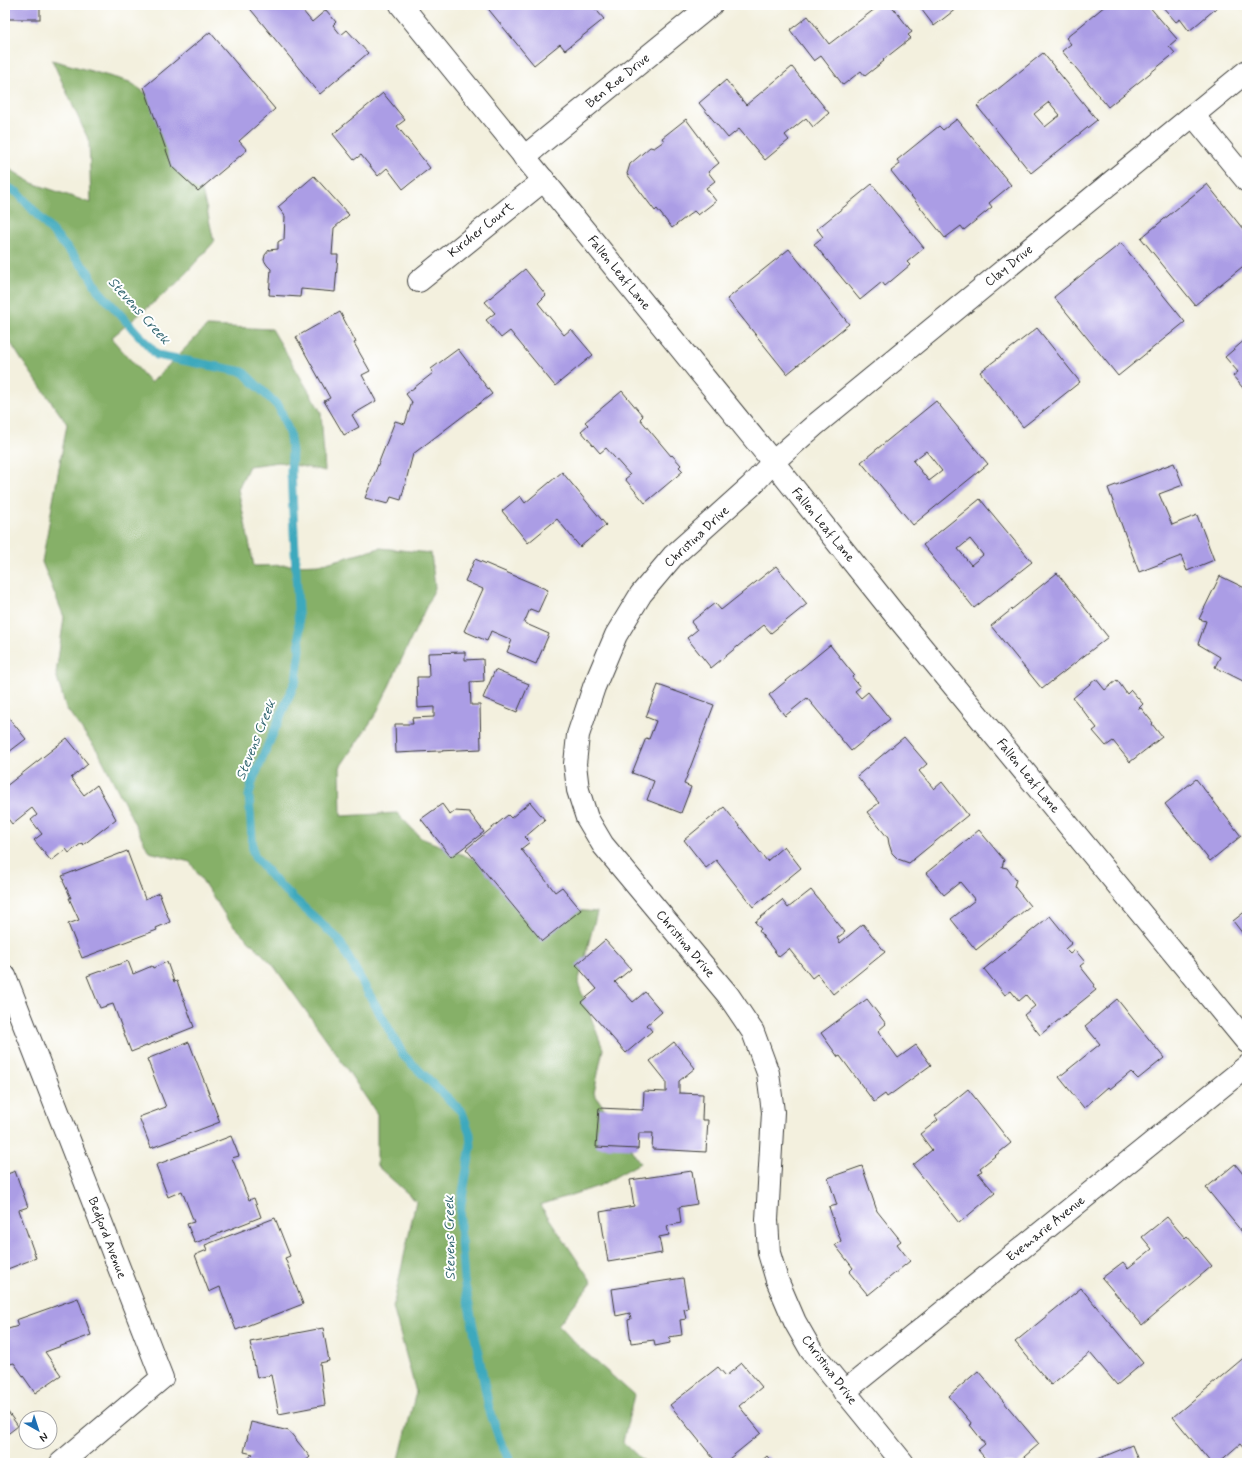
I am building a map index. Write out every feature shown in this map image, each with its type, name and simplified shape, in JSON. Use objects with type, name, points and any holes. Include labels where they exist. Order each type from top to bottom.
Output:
[{"type":"street","name":"Fallen Leaf Lane","points":[[401,5],[773,462],[892,611],[1247,1042]]},
{"type":"street","name":"Ben Roe Drive","points":[[524,157],[711,5]]},
{"type":"street","name":"Clay Drive","points":[[773,462],[815,425],[1247,71]]},
{"type":"street","points":[[1193,115],[1247,181]]},
{"type":"street","name":"Kircher Court","points":[[419,281],[544,180]]},
{"type":"street","name":"Christina Drive","points":[[773,462],[751,486],[673,556],[641,594],[616,635],[594,687],[578,735],[575,764],[578,790],[587,818],[603,845],[728,995],[753,1032],[768,1073],[773,1112],[767,1220],[769,1253],[777,1280],[794,1322],[811,1350],[903,1463]]},
{"type":"street","name":"Bedford Avenue","points":[[5,976],[162,1378],[61,1463]]},
{"type":"street","name":"Evemarie Avenue","points":[[844,1392],[1247,1066]]},
{"type":"green space","points":[[52,60],[130,82],[182,119],[207,210],[214,242],[176,284],[111,338],[151,383],[207,326],[272,329],[321,412],[325,471],[279,462],[249,466],[238,489],[254,566],[323,564],[380,548],[431,553],[435,588],[376,714],[340,767],[341,816],[397,813],[421,838],[498,869],[552,908],[597,912],[578,983],[603,1049],[594,1093],[640,1163],[599,1186],[540,1205],[592,1282],[558,1325],[577,1345],[634,1395],[623,1442],[645,1463],[398,1463],[416,1392],[393,1307],[416,1201],[377,1166],[377,1114],[329,1043],[273,965],[229,921],[190,862],[149,852],[99,753],[66,708],[56,674],[64,617],[42,562],[67,424],[5,334],[5,166],[32,183],[91,203],[89,141]]},
{"type":"building","points":[[5,5],[40,5],[40,19],[5,19]]},
{"type":"building","points":[[247,5],[298,5],[312,22],[326,10],[336,22],[333,25],[341,35],[347,30],[368,53],[320,94]]},
{"type":"building","points":[[485,5],[592,5],[604,19],[565,50],[560,44],[534,65]]},
{"type":"building","points":[[880,5],[891,5],[912,32],[908,35],[911,38],[865,76],[861,71],[843,85],[821,56],[814,61],[790,30],[808,16],[829,44]]},
{"type":"building","points":[[918,5],[961,5],[934,26]]},
{"type":"building","points":[[1106,5],[1148,5],[1177,39],[1169,46],[1175,53],[1108,107],[1062,51],[1071,44],[1066,38]]},
{"type":"building","points":[[1161,5],[1220,5],[1189,31],[1180,19],[1176,22]]},
{"type":"building","points":[[210,32],[275,109],[239,141],[247,150],[198,191],[172,167],[144,87]]},
{"type":"building","points":[[1043,53],[1097,120],[1031,173],[977,106]],"holes":[[[1049,102],[1060,115],[1045,127],[1034,114]]]},
{"type":"building","points":[[792,67],[829,113],[813,127],[806,118],[785,135],[789,140],[765,160],[739,129],[728,138],[699,103],[726,80],[746,105]]},
{"type":"building","points":[[383,93],[405,120],[397,126],[430,168],[403,189],[387,168],[378,176],[361,155],[354,160],[333,134]]},
{"type":"building","points":[[686,119],[719,163],[708,172],[715,181],[706,188],[716,201],[698,215],[694,211],[672,228],[657,209],[655,211],[627,174],[630,164],[650,147],[654,148],[664,141],[662,138]]},
{"type":"building","points":[[957,119],[1011,185],[989,203],[992,207],[964,230],[961,226],[945,238],[891,171],[900,164],[897,160],[939,126],[943,130]]},
{"type":"building","points":[[314,176],[349,215],[334,228],[332,255],[338,255],[335,292],[301,289],[300,297],[269,295],[271,269],[264,260],[265,255],[269,250],[278,249],[278,242],[284,240],[285,216],[278,207]]},
{"type":"building","points":[[872,184],[924,248],[907,262],[910,265],[885,286],[882,282],[860,300],[814,244],[823,237],[817,229]]},
{"type":"building","points":[[1207,184],[1247,234],[1247,263],[1195,305],[1141,238]]},
{"type":"building","points":[[1121,243],[1185,322],[1118,376],[1054,297]]},
{"type":"building","points":[[789,249],[849,324],[787,374],[727,299]]},
{"type":"building","points":[[525,269],[546,295],[538,303],[564,335],[571,329],[593,355],[555,386],[510,331],[501,338],[486,320],[495,313],[485,302]]},
{"type":"building","points":[[340,312],[356,342],[354,343],[370,371],[362,375],[376,401],[352,415],[359,427],[344,435],[324,401],[330,398],[296,337]]},
{"type":"building","points":[[1037,328],[1080,382],[1023,427],[980,372]]},
{"type":"building","points":[[1247,338],[1247,393],[1233,376],[1238,372],[1225,357]]},
{"type":"building","points":[[458,349],[492,394],[413,454],[401,500],[391,497],[388,504],[365,498],[395,421],[405,424],[412,402],[406,394],[433,373],[431,369]]},
{"type":"building","points":[[622,391],[643,416],[640,419],[671,456],[672,455],[681,465],[679,467],[683,471],[645,503],[625,479],[630,475],[606,448],[600,453],[581,431],[588,425],[585,422]]},
{"type":"building","points":[[936,401],[988,464],[913,525],[861,462]],"holes":[[[926,451],[942,471],[929,481],[913,461]]]},
{"type":"building","points":[[1174,463],[1183,485],[1159,494],[1172,525],[1197,515],[1214,560],[1187,571],[1181,556],[1139,572],[1108,488]]},
{"type":"building","points":[[562,472],[606,525],[580,547],[557,519],[528,543],[502,511],[520,496],[525,503]]},
{"type":"building","points":[[980,499],[1032,562],[974,608],[923,545]],"holes":[[[970,539],[983,555],[971,565],[958,549]]]},
{"type":"building","points":[[475,559],[548,590],[538,612],[530,609],[524,623],[549,634],[536,664],[507,652],[512,640],[491,631],[487,641],[464,631],[483,589],[465,581]]},
{"type":"building","points":[[776,566],[807,604],[771,633],[764,625],[711,668],[687,638],[697,630],[691,622],[715,603],[721,610]]},
{"type":"building","points":[[1057,573],[1108,637],[1042,689],[991,626]]},
{"type":"building","points":[[1220,576],[1247,589],[1247,683],[1215,667],[1220,657],[1198,644],[1206,621],[1199,619]]},
{"type":"building","points":[[830,645],[854,675],[852,677],[860,687],[855,691],[861,698],[868,692],[890,719],[851,751],[807,698],[785,716],[769,695]]},
{"type":"building","points":[[465,652],[465,660],[483,659],[484,681],[470,682],[471,705],[480,705],[481,749],[396,753],[395,724],[413,724],[412,718],[434,717],[434,707],[418,708],[417,677],[429,677],[428,653]]},
{"type":"building","points":[[495,670],[529,684],[517,712],[483,698]]},
{"type":"building","points":[[1096,679],[1105,690],[1117,680],[1127,694],[1131,690],[1143,704],[1139,709],[1141,708],[1162,737],[1130,762],[1113,741],[1106,746],[1093,731],[1097,728],[1073,698]]},
{"type":"building","points":[[658,685],[714,705],[684,784],[691,787],[681,813],[647,800],[654,781],[632,773],[646,738],[649,739],[656,721],[646,717]]},
{"type":"building","points":[[5,713],[26,739],[5,755]]},
{"type":"building","points":[[904,737],[927,764],[919,771],[934,789],[942,782],[968,815],[909,863],[898,859],[892,853],[888,838],[867,812],[879,803],[857,776]]},
{"type":"building","points":[[67,738],[88,764],[71,778],[84,795],[97,785],[116,819],[83,845],[82,843],[69,853],[66,849],[51,861],[34,840],[42,834],[31,820],[37,815],[32,808],[12,824],[5,815],[5,787]]},
{"type":"building","points":[[1196,779],[1241,836],[1210,861],[1165,804]]},
{"type":"building","points":[[530,802],[545,820],[525,837],[530,842],[521,849],[555,892],[562,887],[581,910],[542,941],[466,849],[508,815],[511,818]]},
{"type":"building","points":[[442,804],[450,815],[455,811],[469,812],[484,832],[451,857],[421,819]]},
{"type":"building","points":[[724,807],[767,861],[784,846],[801,868],[753,907],[716,860],[706,868],[684,840]]},
{"type":"building","points":[[979,830],[1004,860],[1002,867],[1007,868],[1016,880],[1014,886],[1030,906],[976,950],[951,919],[975,900],[960,882],[944,895],[926,873]]},
{"type":"building","points":[[127,851],[145,899],[159,893],[170,922],[156,928],[157,930],[82,958],[68,924],[79,920],[69,898],[71,898],[62,876]]},
{"type":"building","points":[[811,890],[845,932],[837,938],[840,943],[863,924],[885,952],[833,994],[817,974],[812,978],[789,949],[779,957],[759,931],[761,929],[755,922],[782,900],[788,908]]},
{"type":"building","points":[[1247,910],[1247,939],[1233,921]]},
{"type":"building","points":[[1050,916],[1072,943],[1065,949],[1070,954],[1075,950],[1085,962],[1080,966],[1095,985],[1093,986],[1096,990],[1040,1035],[1024,1015],[1035,1006],[1026,995],[1019,1001],[1011,991],[1005,995],[984,969]]},
{"type":"building","points":[[605,940],[631,969],[615,982],[633,1002],[645,992],[662,1012],[647,1025],[652,1031],[626,1053],[581,1002],[597,989],[576,965]]},
{"type":"building","points":[[128,961],[133,974],[152,966],[153,968],[167,962],[174,982],[177,981],[194,1027],[131,1052],[113,1004],[100,1008],[87,976]]},
{"type":"building","points":[[867,999],[886,1024],[878,1031],[898,1058],[916,1045],[931,1065],[887,1097],[885,1094],[874,1102],[821,1033]]},
{"type":"building","points":[[1117,999],[1164,1058],[1138,1079],[1131,1072],[1110,1089],[1108,1087],[1084,1108],[1059,1077],[1100,1044],[1085,1026]]},
{"type":"building","points":[[189,1042],[220,1122],[151,1148],[139,1117],[166,1107],[147,1059]]},
{"type":"building","points":[[674,1042],[695,1068],[679,1081],[679,1093],[703,1094],[702,1120],[708,1120],[706,1152],[652,1149],[653,1133],[639,1133],[638,1149],[596,1147],[599,1108],[643,1110],[644,1091],[666,1092],[666,1081],[650,1061]]},
{"type":"building","points":[[968,1089],[1011,1143],[980,1168],[982,1171],[978,1173],[995,1193],[959,1223],[913,1165],[932,1150],[920,1134],[938,1120],[935,1116]]},
{"type":"building","points":[[231,1136],[239,1156],[232,1158],[249,1200],[254,1198],[261,1217],[195,1243],[187,1224],[194,1222],[182,1191],[168,1197],[156,1165]]},
{"type":"building","points":[[1235,1164],[1247,1179],[1247,1238],[1206,1188]]},
{"type":"building","points":[[862,1166],[877,1211],[901,1241],[897,1244],[910,1261],[868,1295],[849,1272],[853,1268],[835,1245],[841,1241],[829,1207],[837,1205],[828,1178]]},
{"type":"building","points":[[15,1171],[28,1207],[19,1210],[36,1258],[5,1270],[5,1175]]},
{"type":"building","points":[[692,1171],[697,1204],[679,1207],[681,1223],[667,1226],[669,1235],[659,1237],[662,1253],[608,1262],[600,1212],[634,1206],[630,1180]]},
{"type":"building","points":[[1167,1217],[1185,1238],[1187,1236],[1212,1266],[1142,1325],[1102,1278],[1123,1262],[1128,1268],[1152,1249],[1142,1237]]},
{"type":"building","points":[[275,1218],[290,1256],[285,1258],[303,1304],[236,1330],[220,1287],[209,1292],[195,1255],[207,1250],[205,1245]]},
{"type":"building","points":[[683,1278],[688,1308],[684,1309],[686,1319],[680,1320],[682,1335],[669,1337],[670,1343],[655,1346],[654,1340],[631,1343],[628,1320],[631,1319],[630,1313],[616,1316],[612,1289]]},
{"type":"building","points":[[1081,1288],[1143,1363],[1117,1385],[1090,1353],[1051,1385],[1015,1342]]},
{"type":"building","points":[[78,1298],[91,1335],[45,1352],[61,1375],[35,1393],[14,1363],[10,1364],[5,1349],[5,1330],[18,1326],[16,1320]]},
{"type":"building","points":[[323,1328],[329,1361],[320,1363],[325,1405],[279,1414],[271,1375],[257,1378],[250,1342]]},
{"type":"building","points":[[1247,1355],[1247,1448],[1245,1450],[1240,1444],[1218,1463],[1211,1463],[1173,1417]]},
{"type":"building","points":[[742,1363],[762,1387],[739,1406],[761,1433],[724,1463],[717,1463],[670,1405],[718,1367],[726,1376]]},
{"type":"building","points":[[978,1371],[1039,1444],[1017,1463],[989,1463],[978,1450],[985,1444],[970,1425],[972,1424],[949,1396]]},
{"type":"building","points":[[5,1408],[18,1426],[5,1436]]},
{"type":"building","points":[[251,1422],[289,1431],[310,1457],[303,1463],[243,1463],[253,1454],[244,1452]]},
{"type":"building","points":[[1132,1445],[1139,1463],[1088,1463]]},
{"type":"building","points":[[767,1456],[773,1463],[759,1463]]},
{"type":"waterway","name":"Stevens Creek","points":[[5,186],[18,193],[88,272],[98,290],[157,355],[243,372],[279,407],[289,432],[292,452],[291,472],[300,650],[296,680],[252,782],[249,796],[253,852],[255,857],[278,884],[338,939],[404,1056],[462,1112],[470,1134],[471,1146],[461,1204],[460,1225],[464,1280],[489,1408],[500,1441],[511,1463]]}]
